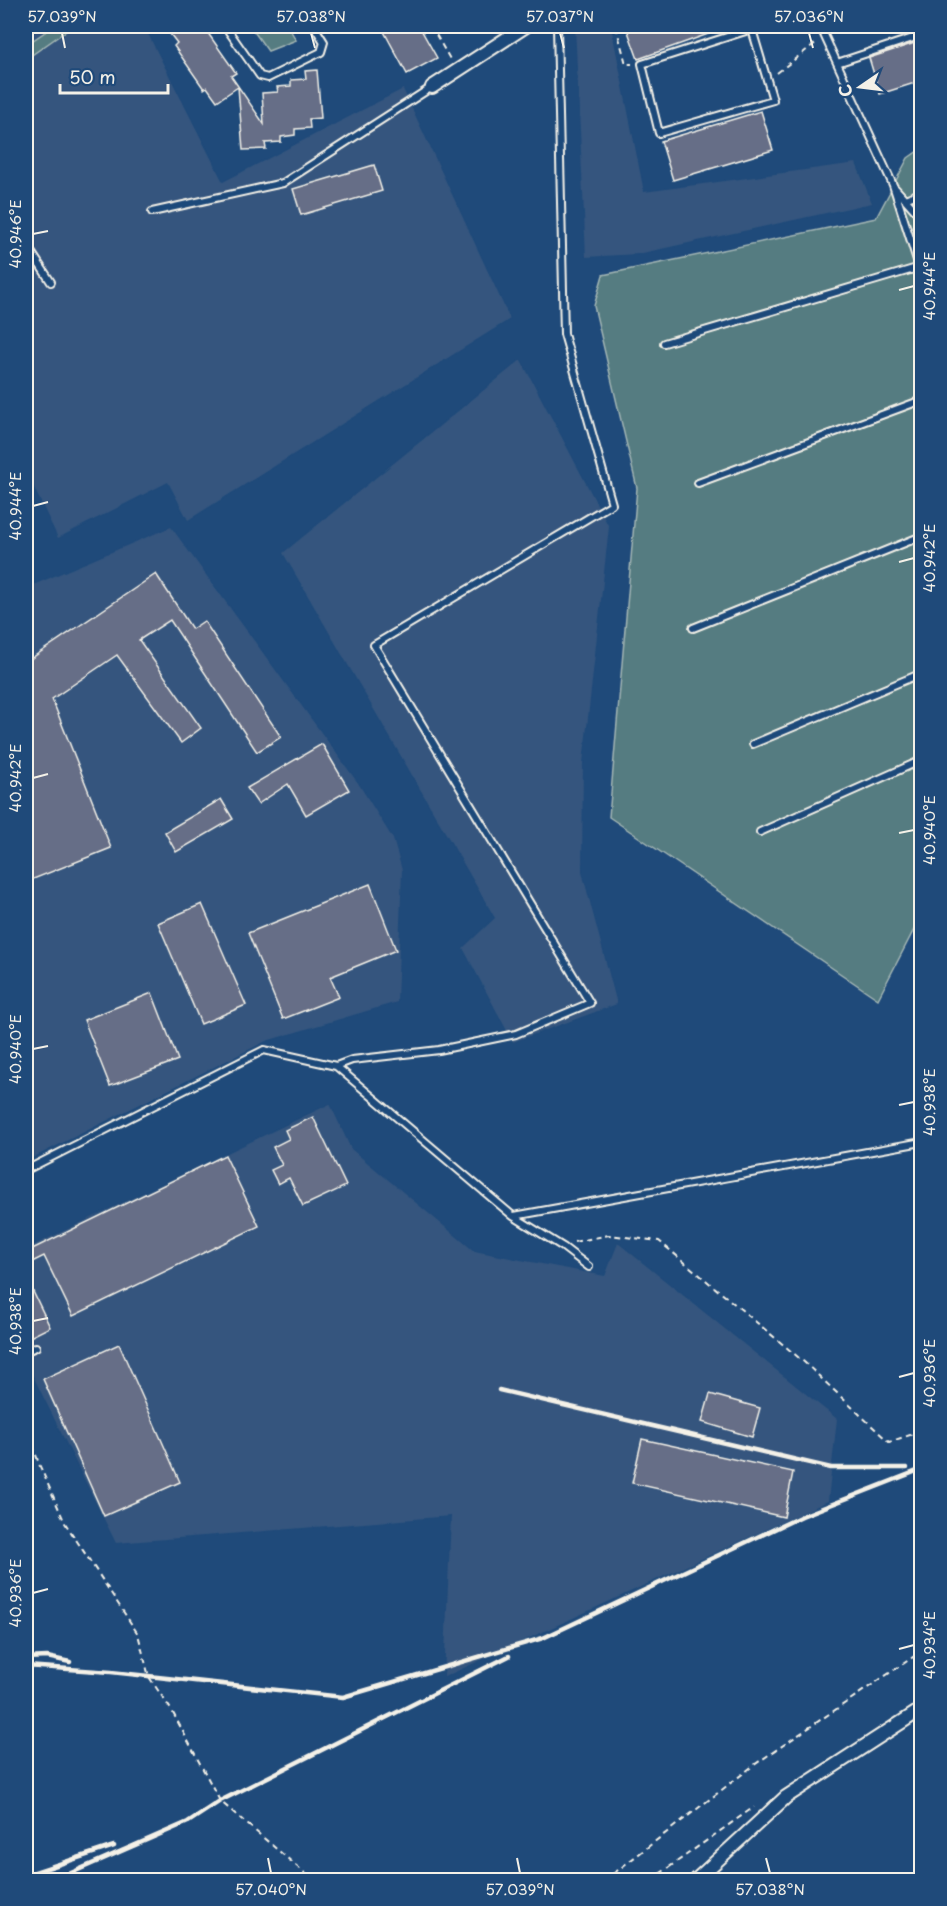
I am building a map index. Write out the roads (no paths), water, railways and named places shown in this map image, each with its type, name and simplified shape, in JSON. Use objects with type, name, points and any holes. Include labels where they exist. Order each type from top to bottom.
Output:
[{"type":"street","points":[[432,87],[526,26]]},
{"type":"street","points":[[696,1881],[786,1797],[921,1709]]},
{"type":"lane","points":[[225,26],[260,76],[268,78],[321,52],[324,42],[315,26]]},
{"type":"lane","points":[[336,1066],[352,1060],[439,1050],[516,1034],[590,1003],[374,645],[612,504],[564,334],[557,26]]},
{"type":"lane","points":[[820,26],[893,185],[921,276]]},
{"type":"lane","points":[[752,27],[773,100],[659,134],[642,64],[752,27]]},
{"type":"lane","points":[[837,63],[921,35]]},
{"type":"lane","points":[[152,212],[283,183],[432,87]]},
{"type":"lane","points":[[893,185],[921,218]]},
{"type":"lane","points":[[905,199],[921,192]]},
{"type":"lane","points":[[26,244],[51,282]]},
{"type":"lane","points":[[664,343],[917,268]]},
{"type":"lane","points":[[698,483],[921,400]]},
{"type":"lane","points":[[693,628],[921,536]]},
{"type":"lane","points":[[753,744],[921,673]]},
{"type":"lane","points":[[760,832],[921,760]]},
{"type":"lane","points":[[26,1170],[264,1050],[336,1066],[513,1216],[563,1246],[589,1267]]},
{"type":"lane","points":[[513,1216],[921,1142]]},
{"type":"lane","points":[[26,1351],[36,1347]]},
{"type":"railway","points":[[499,1390],[831,1468],[907,1468]]},
{"type":"railway","points":[[26,1666],[111,1672],[343,1697],[543,1638],[802,1516],[922,1469]]},
{"type":"railway","points":[[55,1880],[188,1822],[220,1801],[509,1656]]},
{"type":"railway","points":[[26,1658],[47,1657],[70,1662]]},
{"type":"railway","points":[[26,1875],[114,1846]]}]
